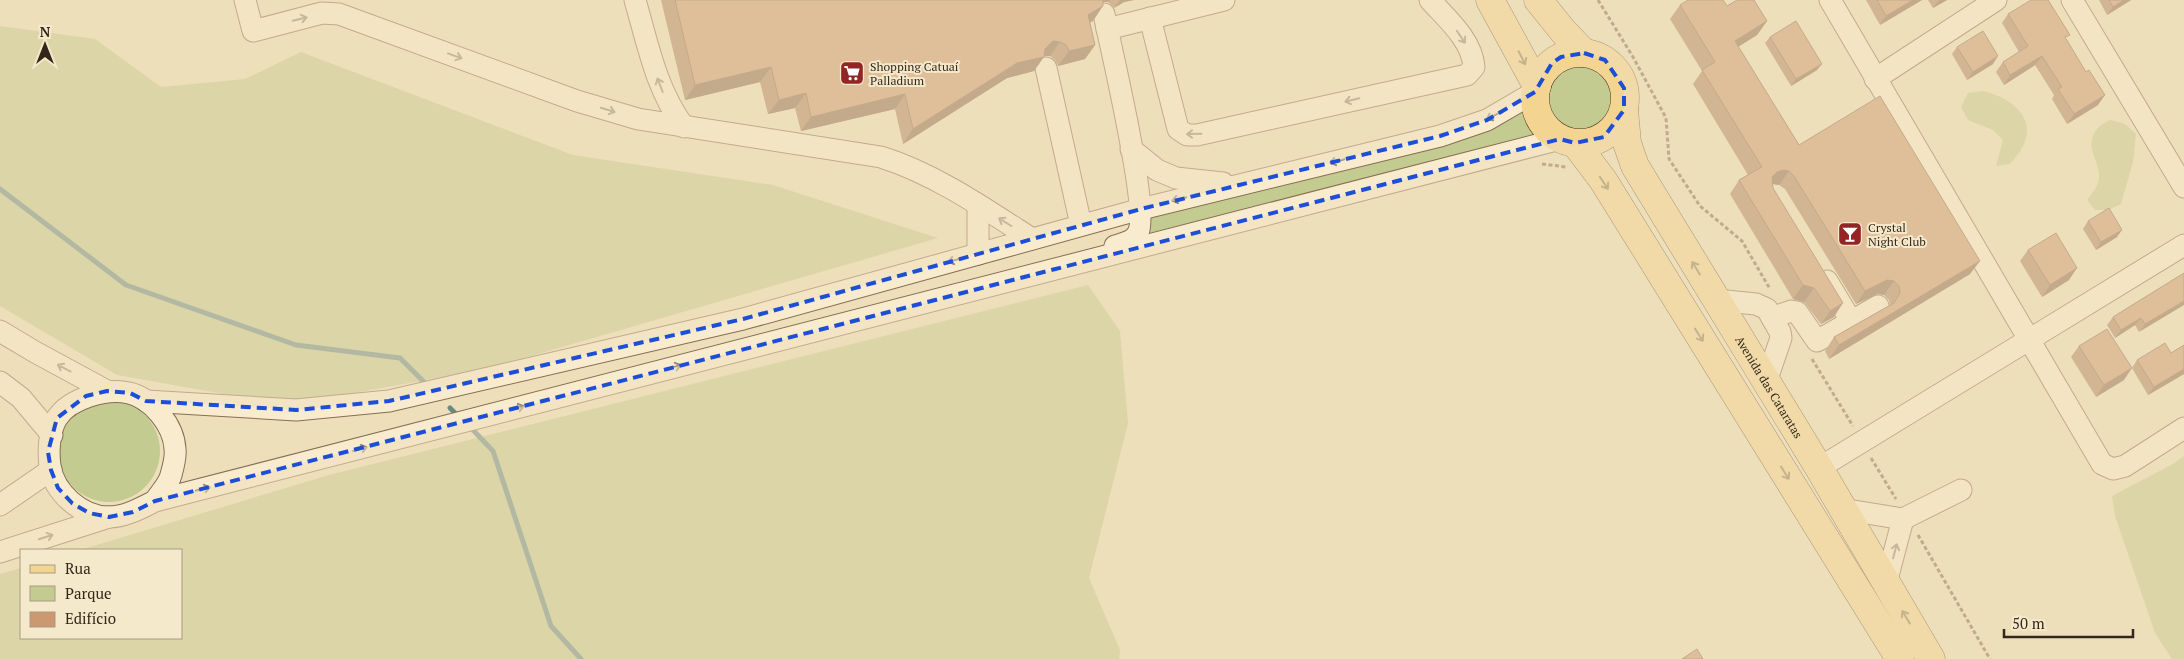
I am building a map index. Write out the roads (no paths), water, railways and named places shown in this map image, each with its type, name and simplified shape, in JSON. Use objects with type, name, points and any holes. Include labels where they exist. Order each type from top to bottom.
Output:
[{"type":"main road","points":[[1490,0],[1536,89]]},
{"type":"main road","points":[[1538,0],[1562,32],[1584,53],[1605,60],[1614,68],[1624,88],[1624,110],[1613,130],[1604,137],[1567,141]]},
{"type":"main road","points":[[1584,53],[1561,57],[1552,63],[1536,89],[1535,103],[1543,124],[1567,141],[1602,180],[1900,659]]},
{"type":"main road","name":"Avenida das Cataratas","points":[[1624,110],[1627,143],[1635,166],[1819,468],[1931,659]]},
{"type":"street","points":[[245,0],[253,31],[322,13],[339,14],[577,101],[638,119],[880,157],[909,166],[978,205],[1032,239]]},
{"type":"street","points":[[634,0],[659,86],[671,109],[684,127]]},
{"type":"street","points":[[1037,273],[1070,260],[1132,241],[1139,232],[1141,209],[1132,150],[1106,21],[1150,18],[1224,0]]},
{"type":"street","points":[[1150,18],[1178,129],[1187,136],[1468,75],[1474,67],[1473,54],[1455,27],[1430,0]]},
{"type":"street","points":[[1830,0],[2102,464],[2113,469],[2124,466],[2184,428]]},
{"type":"street","points":[[1875,79],[1996,0]]},
{"type":"street","points":[[2072,0],[2184,187]]},
{"type":"street","points":[[1046,68],[1081,225]]},
{"type":"street","points":[[146,401],[296,410],[389,401],[743,319],[1141,209],[1440,136],[1487,120],[1536,89]]},
{"type":"street","points":[[0,552],[109,517],[133,512],[155,501],[1037,273],[1567,141]]},
{"type":"street","points":[[1132,150],[1157,170],[1176,178],[1240,185]]},
{"type":"street","points":[[978,205],[978,254]]},
{"type":"street","points":[[1819,468],[2184,245]]},
{"type":"street","points":[[1815,263],[1851,321]]},
{"type":"street","points":[[1716,300],[1756,304],[1767,309],[1776,328],[1766,382]]},
{"type":"street","points":[[1776,328],[1807,327],[1817,340],[1878,306]]},
{"type":"street","points":[[0,331],[107,391]]},
{"type":"street","points":[[0,382],[21,398],[52,434]]},
{"type":"street","points":[[109,517],[89,513],[72,503],[58,488],[51,470],[48,452],[57,418],[86,396],[107,391],[130,393],[146,401],[166,421],[175,448],[171,477],[155,501]]},
{"type":"street","points":[[0,505],[51,470]]},
{"type":"street","points":[[1842,509],[1903,519],[1961,490]]},
{"type":"street","points":[[1886,583],[1903,519]]},
{"type":"waterway","points":[[0,189],[126,285],[296,345],[400,358],[427,385]]},
{"type":"waterway","points":[[450,408],[457,415]]},
{"type":"waterway","points":[[473,430],[493,451],[551,626],[581,659]]},
{"type":"place","name":"Shopping Catuaí Palladium","points":[[852,73]]},
{"type":"place","name":"Crystal Night Club","points":[[1850,234]]}]
